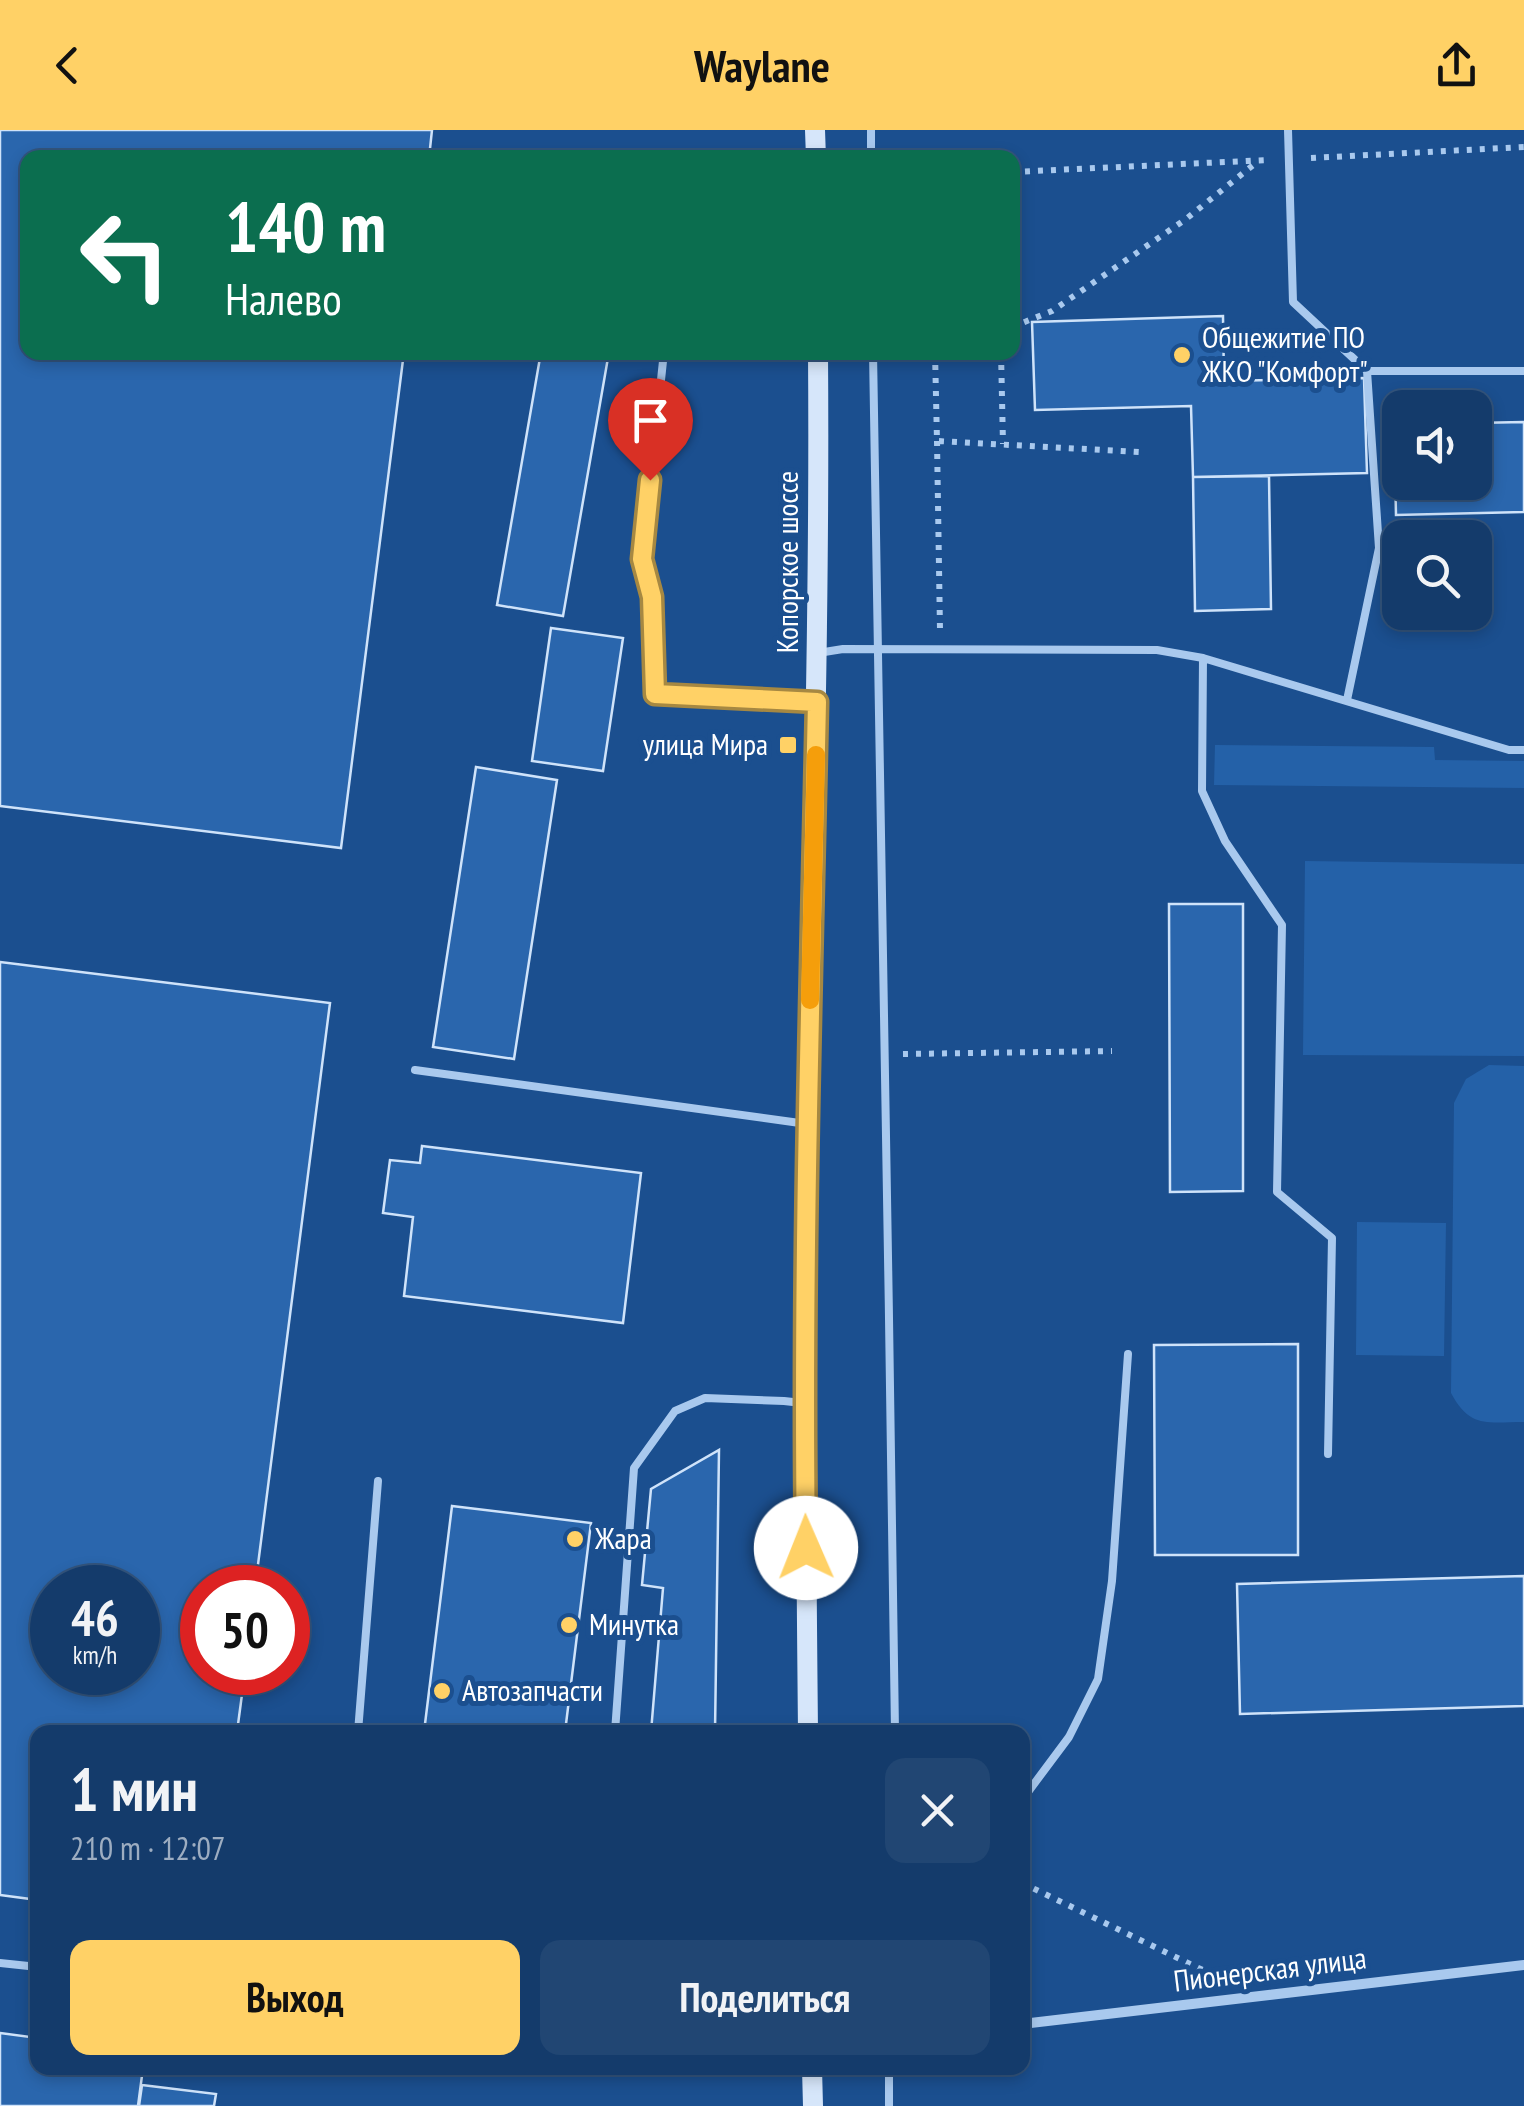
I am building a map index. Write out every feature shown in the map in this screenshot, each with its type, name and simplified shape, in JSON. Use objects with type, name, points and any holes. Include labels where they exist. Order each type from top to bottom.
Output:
[{"type":"main road","name":"Копорское шоссе","points":[[808,1725],[804,1404],[818,653],[818,360]]},
{"type":"main road","points":[[812,2075],[813,2106]]},
{"type":"street","name":"Пионерская улица","points":[[1030,2023],[1524,1966]]},
{"type":"lane","points":[[1288,130],[1293,302],[1368,371],[1524,371]]},
{"type":"lane","points":[[872,360],[894,1725]]},
{"type":"lane","points":[[663,361],[642,559],[652,597],[655,694],[817,702]]},
{"type":"lane","points":[[1347,700],[1379,548],[1368,371]]},
{"type":"lane","points":[[818,653],[1156,650],[1203,658],[1509,750],[1524,750]]},
{"type":"lane","points":[[1203,658],[1202,791],[1225,841],[1282,924],[1277,1192],[1332,1238],[1328,1454]]},
{"type":"lane","points":[[415,1070],[808,1124]]},
{"type":"lane","points":[[1030,1789],[1069,1736],[1098,1679],[1112,1580],[1128,1354]]},
{"type":"lane","points":[[616,1725],[634,1468],[675,1411],[705,1398],[804,1404]]},
{"type":"lane","points":[[359,1725],[378,1481]]},
{"type":"lane","points":[[0,1963],[30,1967]]},
{"type":"lane","points":[[889,2075],[889,2106]]},
{"type":"path","points":[[1020,324],[1052,311],[1186,218],[1258,161]]},
{"type":"path","points":[[934,360],[941,650]]},
{"type":"path","points":[[1000,360],[1003,444]]},
{"type":"path","points":[[936,441],[1140,452]]},
{"type":"path","points":[[884,1054],[1112,1051]]},
{"type":"path","points":[[1030,1886],[1256,1996]]},
{"type":"shaded area","points":[[1215,745],[1434,747],[1435,760],[1524,761],[1524,788],[1214,785]]},
{"type":"shaded area","points":[[1305,861],[1524,864],[1524,1056],[1303,1055]]},
{"type":"shaded area","points":[[1489,1065],[1524,1066],[1524,1422],[1473,1418],[1451,1393],[1454,1103],[1466,1079]]},
{"type":"shaded area","points":[[1357,1222],[1446,1223],[1444,1356],[1356,1355]]},
{"type":"building","points":[[0,130],[432,130],[430,150],[20,150],[20,360],[403,360],[341,848],[0,806]]},
{"type":"building","points":[[1223,316],[1224,381],[1364,378],[1367,473],[1193,477],[1191,406],[1035,410],[1032,322]]},
{"type":"building","points":[[540,360],[608,360],[563,616],[497,605]]},
{"type":"building","points":[[1524,422],[1524,512],[1396,515],[1396,500],[1492,500],[1492,423]]},
{"type":"building","points":[[1269,476],[1271,609],[1195,611],[1193,477]]},
{"type":"building","points":[[551,628],[623,638],[603,771],[532,761]]},
{"type":"building","points":[[476,767],[557,780],[514,1059],[433,1047]]},
{"type":"building","points":[[1169,904],[1243,904],[1243,1191],[1170,1192]]},
{"type":"building","points":[[0,962],[330,1003],[258,1565],[180,1565],[180,1695],[242,1695],[238,1725],[30,1725],[30,1899],[0,1895]]},
{"type":"building","points":[[422,1146],[641,1173],[623,1323],[404,1296],[413,1217],[383,1213],[390,1160],[420,1163]]},
{"type":"building","points":[[1298,1344],[1298,1555],[1155,1555],[1154,1345]]},
{"type":"building","points":[[719,1450],[715,1725],[652,1725],[663,1588],[642,1585],[651,1489]]},
{"type":"building","points":[[452,1506],[591,1523],[566,1725],[425,1725]]},
{"type":"building","points":[[1524,1576],[1524,1706],[1240,1714],[1237,1584]]},
{"type":"building","points":[[0,2033],[30,2037],[30,2075],[142,2075],[138,2106],[0,2106]]},
{"type":"building","points":[[142,2085],[216,2094],[214,2106],[139,2106]]},
{"type":"slow traffic","points":[[810,1000],[816,755]]},
{"type":"place","name":"Общежитие ПО ЖКО \"Комфорт\"","points":[[1182,355]]},
{"type":"place","name":"улица Мира","points":[[788,745]]},
{"type":"place","name":"Жара","points":[[575,1539]]},
{"type":"place","name":"Минутка","points":[[569,1625]]},
{"type":"place","name":"Автозапчасти","points":[[442,1691]]},
{"type":"route","points":[[650,480],[642,559],[652,597],[655,694],[817,702],[807,1164],[806,1548]]}]
